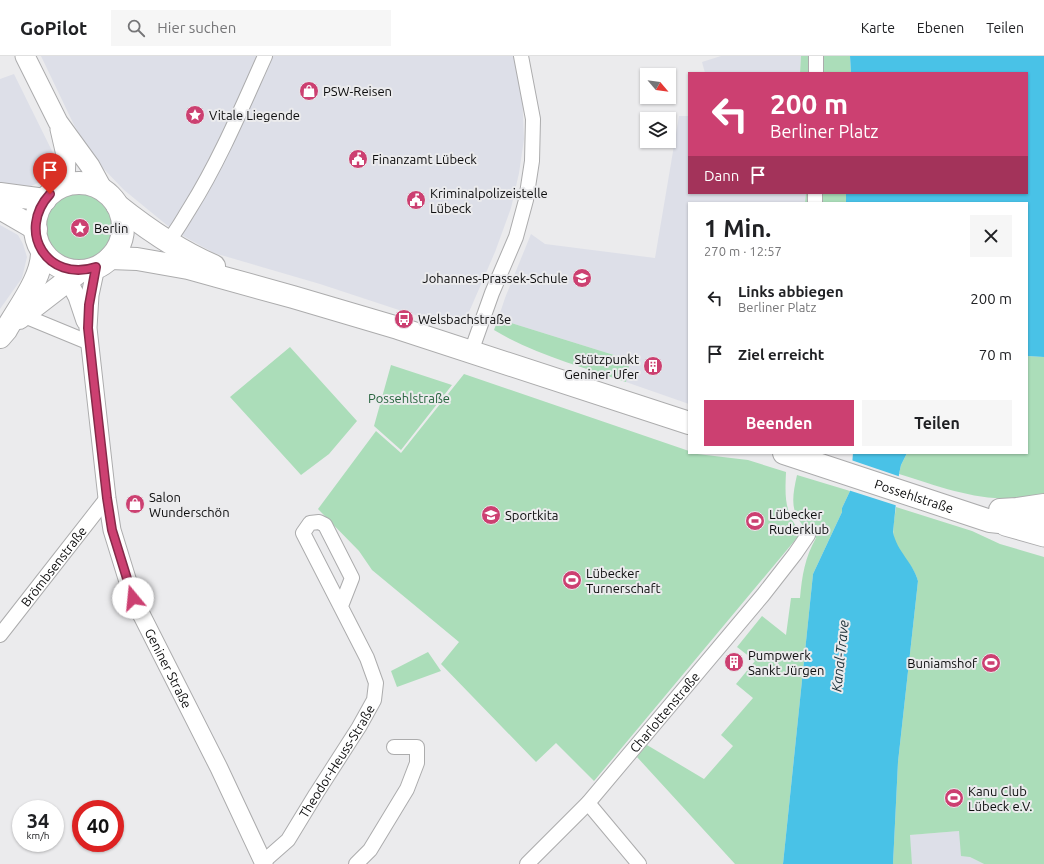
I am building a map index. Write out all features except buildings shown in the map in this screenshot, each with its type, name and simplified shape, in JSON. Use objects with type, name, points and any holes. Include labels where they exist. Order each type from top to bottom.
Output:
[{"type":"main road","points":[[3,333],[22,315],[83,268],[116,251],[123,233],[121,214],[90,166],[58,122],[24,56]]},
{"type":"main road","points":[[58,122],[66,155],[65,185]]},
{"type":"main road","points":[[293,297],[209,264],[143,225],[110,197],[91,184],[78,183],[65,185],[50,194],[39,209],[36,219],[36,229],[39,244],[47,257],[83,268],[137,259],[188,268],[398,328],[688,423]]},
{"type":"main road","points":[[0,194],[45,200]]},
{"type":"main road","points":[[0,208],[36,229]]},
{"type":"main road","points":[[3,333],[41,266],[42,251]]},
{"type":"main road","name":"Possehlstraße","points":[[787,454],[990,521],[1044,537]]},
{"type":"main road","points":[[955,509],[1017,509],[1044,505]]},
{"type":"main road","points":[[990,521],[1009,523],[1044,521]]},
{"type":"street","points":[[168,241],[175,233],[198,196],[219,158],[265,56]]},
{"type":"street","points":[[471,352],[492,293],[516,237],[526,200],[532,161],[533,119],[521,56]]},
{"type":"street","points":[[816,56],[816,72]]},
{"type":"street","name":"Geniner Straße","points":[[83,268],[81,307],[89,335]]},
{"type":"street","name":"Geniner Straße","points":[[83,268],[89,300],[89,335],[107,498],[112,530],[133,598],[219,768],[263,863]]},
{"type":"street","points":[[22,315],[89,335]]},
{"type":"street","name":"Brömbsenstraße","points":[[0,635],[107,498]]},
{"type":"street","name":"Theodor-Heuss-Straße","points":[[263,863],[288,840],[359,727],[374,700],[376,683],[367,658],[303,533],[310,523],[319,522],[325,525],[352,578],[341,606]]},
{"type":"street","name":"Charlottenstraße","points":[[527,864],[588,803],[795,554],[808,535]]},
{"type":"street","points":[[356,864],[370,850],[380,835],[407,789],[417,763],[417,747],[394,747]]},
{"type":"street","points":[[588,803],[639,864]]},
{"type":"shaded area","points":[[41,56],[515,56],[522,90],[524,139],[519,173],[511,208],[495,252],[466,319],[448,324],[408,313],[320,284],[214,253],[185,237],[168,226],[124,190],[91,154],[74,125]]},
{"type":"shaded area","points":[[721,56],[801,56],[800,72],[705,72],[702,62]]},
{"type":"shaded area","points":[[14,74],[53,153],[55,162],[47,179],[31,186],[0,183],[0,79]]},
{"type":"shaded area","points":[[679,116],[688,116],[688,194],[806,194],[805,202],[688,202],[688,404],[626,382],[630,360],[498,319],[531,234],[545,244],[655,258],[674,148],[676,148],[676,134]]},
{"type":"shaded area","points":[[0,225],[18,235],[23,244],[27,257],[22,278],[0,309]]},
{"type":"shaded area","points":[[959,831],[970,857],[984,864],[912,864],[909,835]]},
{"type":"green space","points":[[801,56],[850,56],[851,72],[800,72]]},
{"type":"green space","points":[[80,193],[99,199],[109,209],[115,228],[109,247],[99,257],[80,263],[61,257],[51,247],[45,228],[51,209],[61,199]]},
{"type":"green space","points":[[806,194],[846,194],[846,202],[805,202]]},
{"type":"green space","points":[[498,319],[630,360],[626,382],[558,359],[509,339],[494,330]]},
{"type":"green space","points":[[290,347],[357,421],[329,454],[301,475],[230,397]]},
{"type":"green space","points":[[1028,356],[1044,357],[1044,495],[1006,499],[970,495],[899,474],[901,465],[906,454],[1028,454]]},
{"type":"green space","name":"Possehlstraße","points":[[391,365],[452,385],[401,450],[374,426]]},
{"type":"green space","name":"Lübecker Turnerschaft","points":[[464,374],[688,451],[688,454],[748,460],[786,472],[787,504],[791,518],[801,533],[594,781],[556,743],[536,762],[441,664],[459,642],[372,570],[359,551],[318,509],[376,431],[401,453]]},
{"type":"green space","points":[[797,475],[850,491],[842,508],[842,512],[813,574],[783,864],[735,864],[637,757],[647,745],[704,779],[733,746],[721,735],[753,698],[736,684],[755,661],[737,647],[762,616],[786,635],[791,598],[800,598],[809,552],[816,538],[802,524],[794,510],[793,503]]},
{"type":"green space","points":[[896,507],[972,531],[1000,544],[1044,557],[1044,864],[984,864],[970,857],[961,856],[959,831],[910,835],[912,864],[893,864],[898,762],[918,581],[914,571],[895,542],[893,529]]},
{"type":"green space","points":[[428,652],[441,671],[397,687],[391,671]]},
{"type":"water","points":[[850,56],[1044,56],[1044,357],[1028,356],[1028,202],[846,202],[846,194],[1028,194],[1028,72],[851,72]]},
{"type":"water","name":"Kanal-Trave","points":[[853,454],[906,454],[901,465],[899,474],[893,532],[898,545],[913,568],[918,581],[898,762],[893,864],[783,864],[813,574],[842,512],[842,508],[850,491]]},
{"type":"pier","points":[[851,460],[901,477],[898,506],[848,490]]},
{"type":"place","name":"PSW-Reisen","points":[[309,91]]},
{"type":"place","name":"Vitale Liegende","points":[[195,115]]},
{"type":"place","name":"Finanzamt Lübeck","points":[[358,159]]},
{"type":"place","name":"Kriminalpolizeistelle Lübeck","points":[[416,200]]},
{"type":"place","name":"Berlin","points":[[80,228]]},
{"type":"place","name":"Johannes-Prassek-Schule","points":[[582,278]]},
{"type":"place","name":"Welsbachstraße","points":[[404,319]]},
{"type":"place","name":"Stützpunkt Geniner Ufer","points":[[653,366]]},
{"type":"place","name":"Salon Wunderschön","points":[[135,504]]},
{"type":"place","name":"Sportkita","points":[[491,515]]},
{"type":"place","name":"Lübecker Ruderklub","points":[[755,521]]},
{"type":"place","name":"Lübecker Turnerschaft","points":[[572,580]]},
{"type":"place","name":"Pumpwerk Sankt Jürgen","points":[[734,662]]},
{"type":"place","name":"Buniamshof","points":[[991,663]]},
{"type":"place","name":"Kanu Club Lübeck e.V.","points":[[954,798]]},
{"type":"route","points":[[50,194],[39,209],[36,219],[36,237],[42,251],[47,257],[61,267],[70,270],[80,271],[96,267],[89,305],[88,328],[93,374],[112,530],[133,598]]}]
